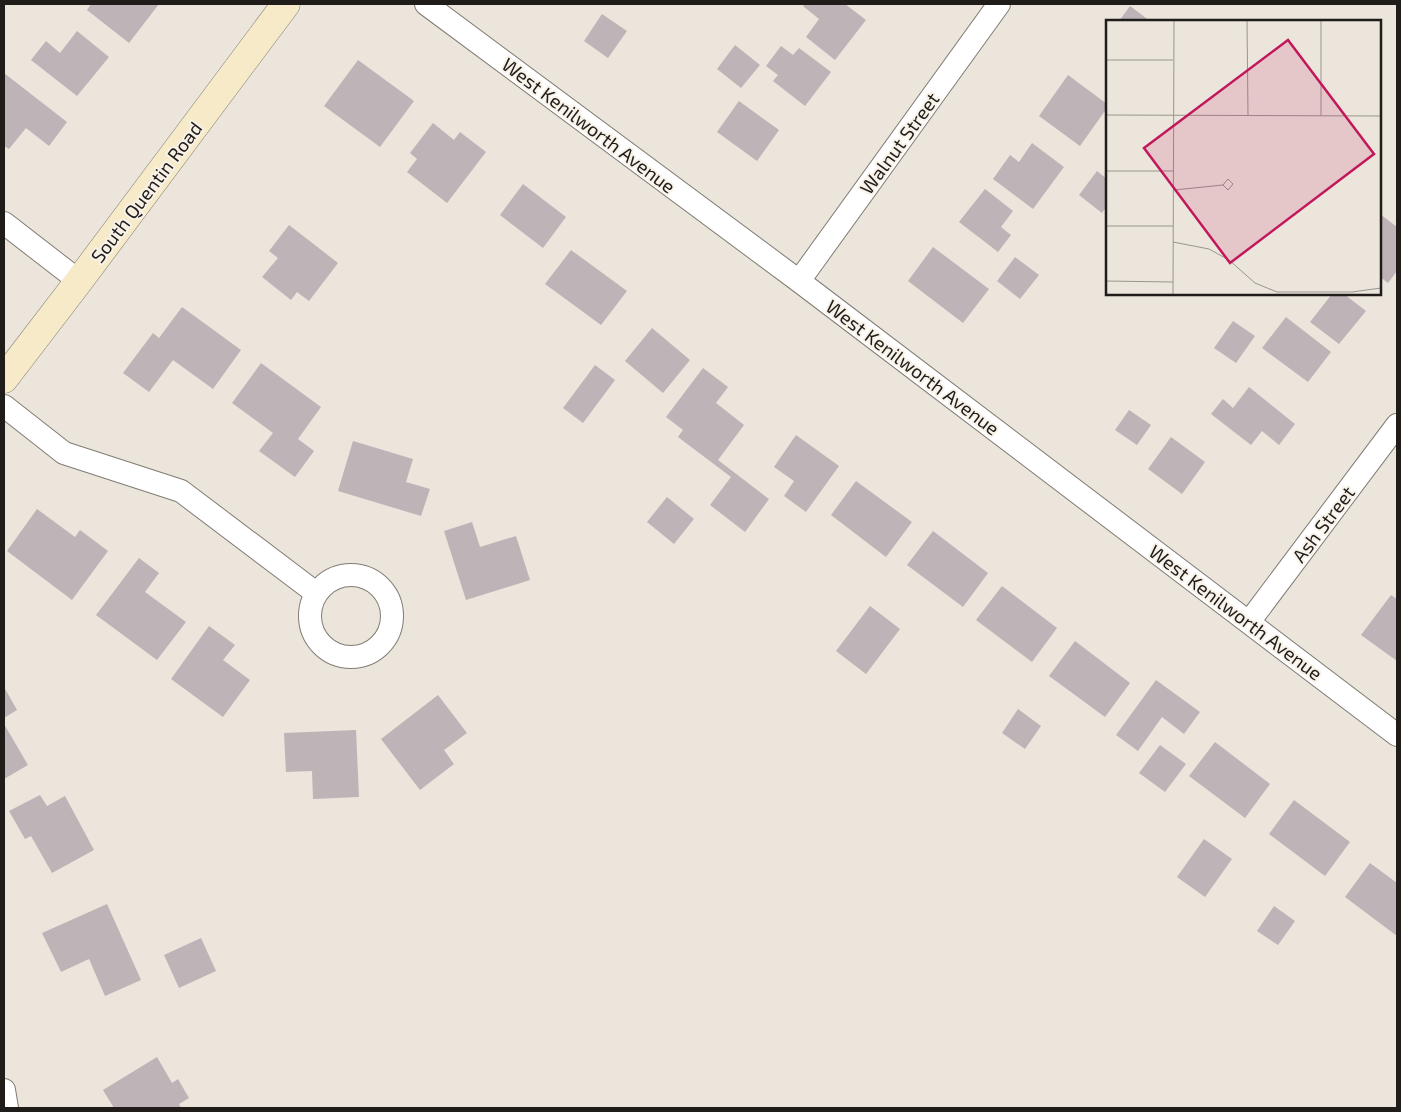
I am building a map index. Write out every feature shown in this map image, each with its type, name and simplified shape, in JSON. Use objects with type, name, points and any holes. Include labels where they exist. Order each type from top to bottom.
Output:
[{"type":"main road","name":"South Quentin Road","points":[[4,379],[286,4]]},
{"type":"street","name":"West Kenilworth Avenue","points":[[426,4],[799,281],[1397,735]]},
{"type":"street","name":"Walnut Street","points":[[799,281],[999,4]]},
{"type":"street","points":[[4,223],[79,281]]},
{"type":"street","points":[[4,406],[64,453],[181,491],[316,593]]},
{"type":"street","name":"Ash Street","points":[[1249,622],[1397,425]]},
{"type":"street","points":[[4,1090],[7,1108]]},
{"type":"building","points":[[91,4],[159,4],[129,43],[87,10]]},
{"type":"building","points":[[805,4],[845,4],[866,20],[835,60],[806,37],[819,19],[803,6]]},
{"type":"building","points":[[1130,6],[1149,20],[1120,20]]},
{"type":"building","points":[[602,14],[627,31],[608,58],[584,41]]},
{"type":"building","points":[[77,31],[109,57],[77,96],[31,60],[46,41],[60,53]]},
{"type":"building","points":[[735,45],[760,65],[741,88],[717,69]]},
{"type":"building","points":[[781,46],[793,55],[799,48],[831,72],[805,106],[773,81],[778,75],[766,66]]},
{"type":"building","points":[[358,60],[414,101],[380,147],[324,106]]},
{"type":"building","points":[[4,73],[67,122],[49,146],[26,128],[9,149],[4,146]]},
{"type":"building","points":[[1068,75],[1106,103],[1106,109],[1080,146],[1039,116]]},
{"type":"building","points":[[739,101],[779,130],[757,161],[717,132]]},
{"type":"building","points":[[433,123],[454,140],[460,132],[486,152],[447,203],[407,172],[417,159],[410,153]]},
{"type":"building","points":[[1032,143],[1064,167],[1033,209],[993,179],[1010,155],[1019,162]]},
{"type":"building","points":[[1097,171],[1106,178],[1106,207],[1102,213],[1079,195]]},
{"type":"building","points":[[523,184],[566,217],[543,248],[500,215]]},
{"type":"building","points":[[985,189],[1013,211],[1001,227],[1011,235],[998,252],[959,222]]},
{"type":"building","points":[[1381,215],[1397,227],[1397,271],[1388,283],[1381,278]]},
{"type":"building","points":[[289,225],[338,263],[309,301],[297,292],[291,300],[262,277],[278,258],[269,251]]},
{"type":"building","points":[[933,247],[989,289],[963,323],[908,281]]},
{"type":"building","points":[[571,250],[627,291],[601,325],[545,284]]},
{"type":"building","points":[[1015,257],[1039,275],[1020,299],[997,281]]},
{"type":"building","points":[[1331,295],[1345,295],[1366,311],[1339,344],[1310,322]]},
{"type":"building","points":[[182,307],[241,350],[213,389],[173,360],[149,392],[123,373],[153,333],[159,338]]},
{"type":"building","points":[[1286,317],[1331,352],[1308,382],[1262,348]]},
{"type":"building","points":[[1233,321],[1255,336],[1236,363],[1214,348]]},
{"type":"building","points":[[652,328],[690,360],[663,393],[625,361]]},
{"type":"building","points":[[261,363],[321,407],[298,439],[314,451],[295,477],[259,451],[273,433],[232,403]]},
{"type":"building","points":[[595,365],[615,380],[583,423],[563,408]]},
{"type":"building","points":[[703,368],[728,387],[716,403],[744,425],[718,460],[769,499],[745,532],[710,505],[731,477],[678,437],[683,430],[666,417]]},
{"type":"building","points":[[1249,387],[1295,424],[1279,445],[1262,431],[1251,445],[1211,414],[1223,399],[1233,408]]},
{"type":"building","points":[[1129,410],[1151,425],[1137,445],[1115,430]]},
{"type":"building","points":[[796,435],[839,466],[806,512],[784,496],[794,481],[774,467]]},
{"type":"building","points":[[1171,437],[1205,462],[1182,494],[1148,469]]},
{"type":"building","points":[[353,441],[413,459],[406,482],[430,489],[421,516],[338,491]]},
{"type":"building","points":[[856,481],[912,522],[886,557],[831,515]]},
{"type":"building","points":[[667,497],[694,519],[674,544],[647,522]]},
{"type":"building","points":[[37,509],[75,537],[80,530],[108,551],[72,600],[7,551]]},
{"type":"building","points":[[472,522],[480,547],[516,536],[530,580],[466,600],[444,531]]},
{"type":"building","points":[[933,531],[988,573],[963,607],[907,565]]},
{"type":"building","points":[[139,558],[159,573],[145,592],[186,622],[157,660],[96,615]]},
{"type":"building","points":[[1002,586],[1057,628],[1032,662],[976,620]]},
{"type":"building","points":[[1391,595],[1397,599],[1397,661],[1361,635]]},
{"type":"building","points":[[870,606],[900,629],[866,674],[836,651]]},
{"type":"building","points":[[209,626],[235,645],[223,660],[250,680],[223,717],[171,679]]},
{"type":"building","points":[[1075,641],[1130,683],[1105,717],[1049,676]]},
{"type":"building","points":[[1156,680],[1200,712],[1184,734],[1162,717],[1138,751],[1116,735]]},
{"type":"building","points":[[4,687],[17,710],[4,718]]},
{"type":"building","points":[[438,695],[467,733],[444,750],[454,764],[420,790],[381,739]]},
{"type":"building","points":[[1018,709],[1041,726],[1025,749],[1002,733]]},
{"type":"building","points":[[4,724],[28,765],[4,779]]},
{"type":"building","points":[[356,730],[359,797],[313,799],[312,771],[286,772],[284,733]]},
{"type":"building","points":[[1215,742],[1270,784],[1245,818],[1189,776]]},
{"type":"building","points":[[1160,745],[1186,764],[1165,792],[1139,773]]},
{"type":"building","points":[[40,795],[47,806],[65,796],[94,850],[52,873],[31,836],[25,839],[9,811]]},
{"type":"building","points":[[1294,800],[1350,842],[1325,876],[1269,834]]},
{"type":"building","points":[[1204,839],[1232,859],[1205,897],[1177,877]]},
{"type":"building","points":[[1370,863],[1397,883],[1397,936],[1345,897]]},
{"type":"building","points":[[107,904],[141,980],[105,996],[89,959],[61,972],[42,933]]},
{"type":"building","points":[[1274,906],[1295,921],[1278,945],[1257,931]]},
{"type":"building","points":[[201,938],[216,971],[179,988],[164,955]]},
{"type":"building","points":[[157,1057],[172,1083],[178,1079],[189,1098],[179,1104],[181,1108],[114,1108],[103,1090]]}]
